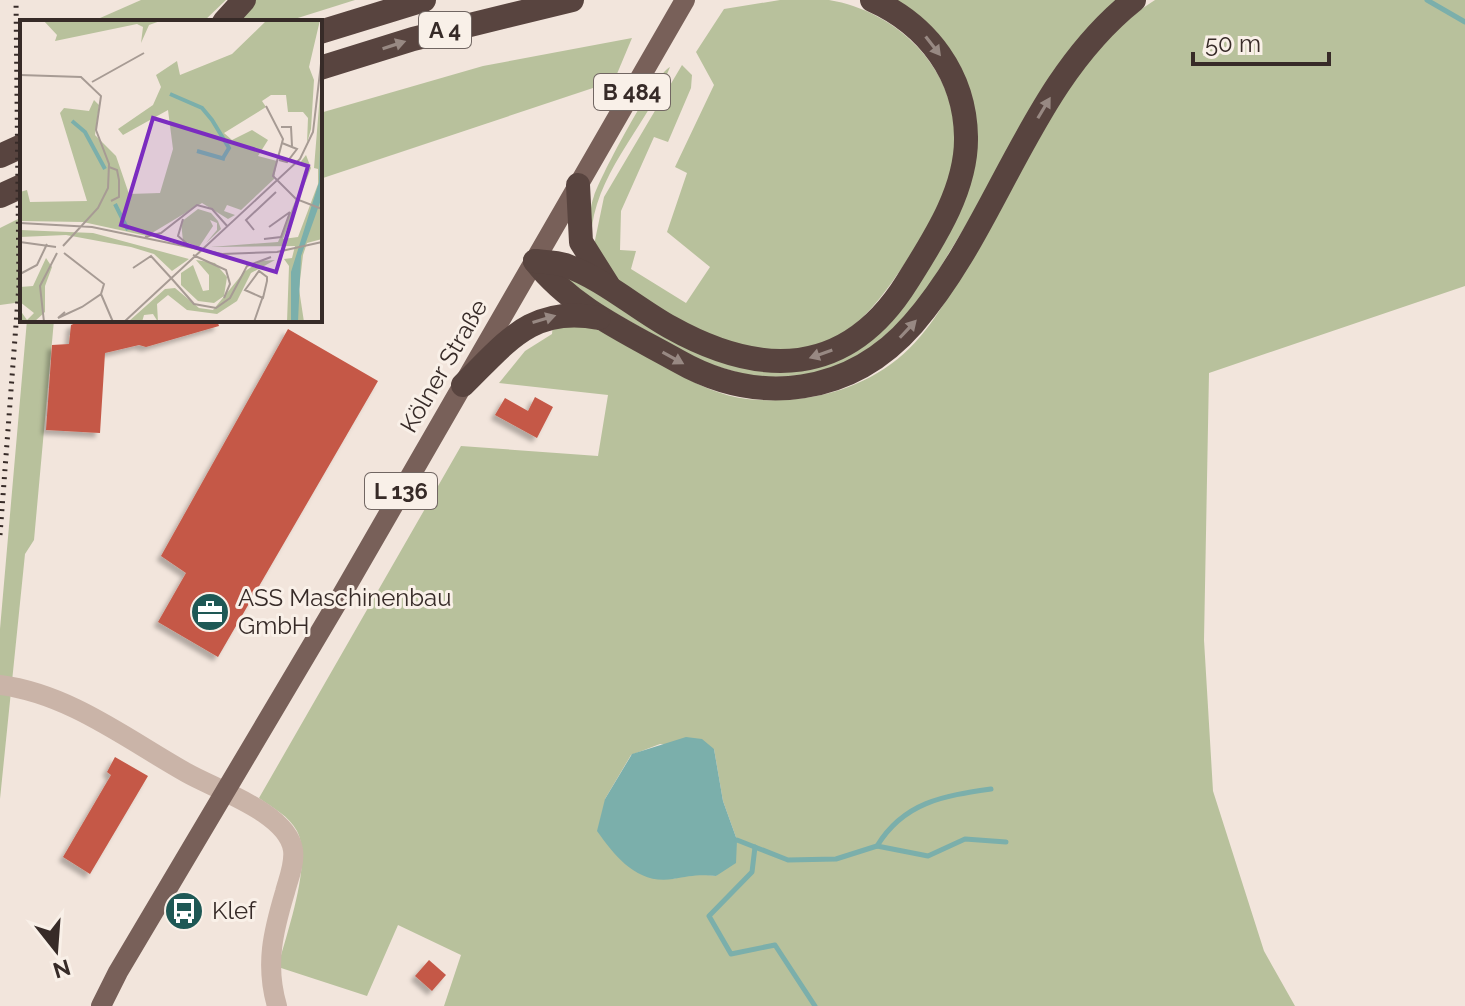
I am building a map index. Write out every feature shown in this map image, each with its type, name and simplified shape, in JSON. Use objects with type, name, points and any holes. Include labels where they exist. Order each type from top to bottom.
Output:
[{"type":"highway","points":[[226,20],[244,0]]},
{"type":"highway","name":"A 4","points":[[322,31],[424,0]]},
{"type":"highway","name":"A 4","points":[[322,67],[413,39],[572,0]]},
{"type":"highway","points":[[535,261],[566,265],[729,355],[756,361],[784,362],[828,352],[849,342],[887,308],[914,271],[950,205],[964,163],[966,120],[956,85],[940,54],[907,19],[872,0]]},
{"type":"highway","points":[[535,261],[554,286],[693,369],[740,387],[807,387],[830,382],[866,365],[895,343],[926,308],[1066,72],[1099,31],[1134,0]]},
{"type":"highway","points":[[0,156],[20,147]]},
{"type":"highway","points":[[578,185],[581,242],[589,259],[615,293]]},
{"type":"highway","points":[[0,196],[20,187]]},
{"type":"highway","points":[[463,385],[533,322],[559,314],[605,319]]},
{"type":"main road","name":"Kölner Straße","points":[[101,1006],[685,0]]},
{"type":"street","points":[[0,685],[20,688],[95,717],[275,822],[287,834],[294,851],[270,954],[269,979],[277,1006]]},
{"type":"green space","points":[[141,0],[226,0],[205,20],[96,20]]},
{"type":"green space","points":[[254,0],[355,0],[291,20],[237,20]]},
{"type":"green space","points":[[780,0],[829,0],[881,18],[923,53],[938,75],[949,99],[954,126],[954,154],[943,195],[908,259],[884,292],[857,323],[834,338],[817,345],[781,350],[728,342],[662,311],[612,276],[594,245],[604,197],[682,65],[692,75],[691,88],[668,142],[654,137],[621,211],[620,250],[636,251],[631,269],[686,303],[710,267],[667,232],[687,173],[675,167],[714,85],[696,52],[724,9]]},
{"type":"green space","points":[[889,0],[1119,0],[972,215],[915,309],[862,355],[820,374],[757,378],[702,362],[573,289],[561,274],[785,370],[902,301],[973,114]]},
{"type":"green space","points":[[1155,0],[1465,0],[1465,286],[1209,373],[1204,640],[1213,791],[1264,951],[1295,1006],[444,1006],[461,955],[398,925],[367,996],[278,967],[300,879],[301,844],[290,821],[259,798],[461,446],[598,456],[608,395],[499,383],[525,351],[552,334],[553,324],[594,328],[699,384],[739,398],[760,400],[812,397],[845,388],[876,374],[915,343],[935,318],[1026,156],[1071,84],[1124,23]],"holes":[[[660,744],[714,749],[723,801],[737,840],[716,876],[692,873],[673,879],[605,799],[631,755]]]},
{"type":"green space","points":[[632,38],[614,81],[322,178],[322,112],[483,66]]},
{"type":"green space","points":[[670,67],[605,184],[592,226],[592,204],[607,168],[652,88]]},
{"type":"green space","points":[[20,218],[20,302],[0,305],[0,228]]},
{"type":"green space","points":[[27,322],[54,322],[34,540],[25,554],[0,799],[0,629]]},
{"type":"water","points":[[686,737],[702,739],[714,749],[723,801],[737,840],[736,863],[716,876],[648,878],[619,859],[597,831],[605,799],[632,754]]},
{"type":"building","points":[[78,322],[218,322],[219,326],[146,347],[139,345],[105,353],[100,433],[46,430],[52,345],[69,344],[71,325]]},
{"type":"building","points":[[288,329],[378,381],[218,657],[158,622],[186,573],[161,556]]},
{"type":"building","points":[[535,397],[553,407],[537,438],[495,415],[505,398],[528,411]]},
{"type":"building","points":[[115,757],[148,776],[90,874],[63,857],[111,775],[107,772]]},
{"type":"building","points":[[429,960],[446,975],[432,991],[415,976]]},
{"type":"waterway","points":[[1427,0],[1465,22]]},
{"type":"waterway","points":[[877,846],[888,831],[912,810],[941,799],[991,789]]},
{"type":"waterway","points":[[737,840],[788,860],[836,859],[877,846],[928,856],[965,839],[1006,842]]},
{"type":"waterway","points":[[755,847],[752,872],[709,916],[731,954],[775,945],[815,1006]]},
{"type":"railway","points":[[0,535],[19,285],[16,0]]},
{"type":"place","name":"ASS Maschinenbau GmbH","points":[[210,612]]},
{"type":"place","name":"Klef","points":[[184,911]]}]
